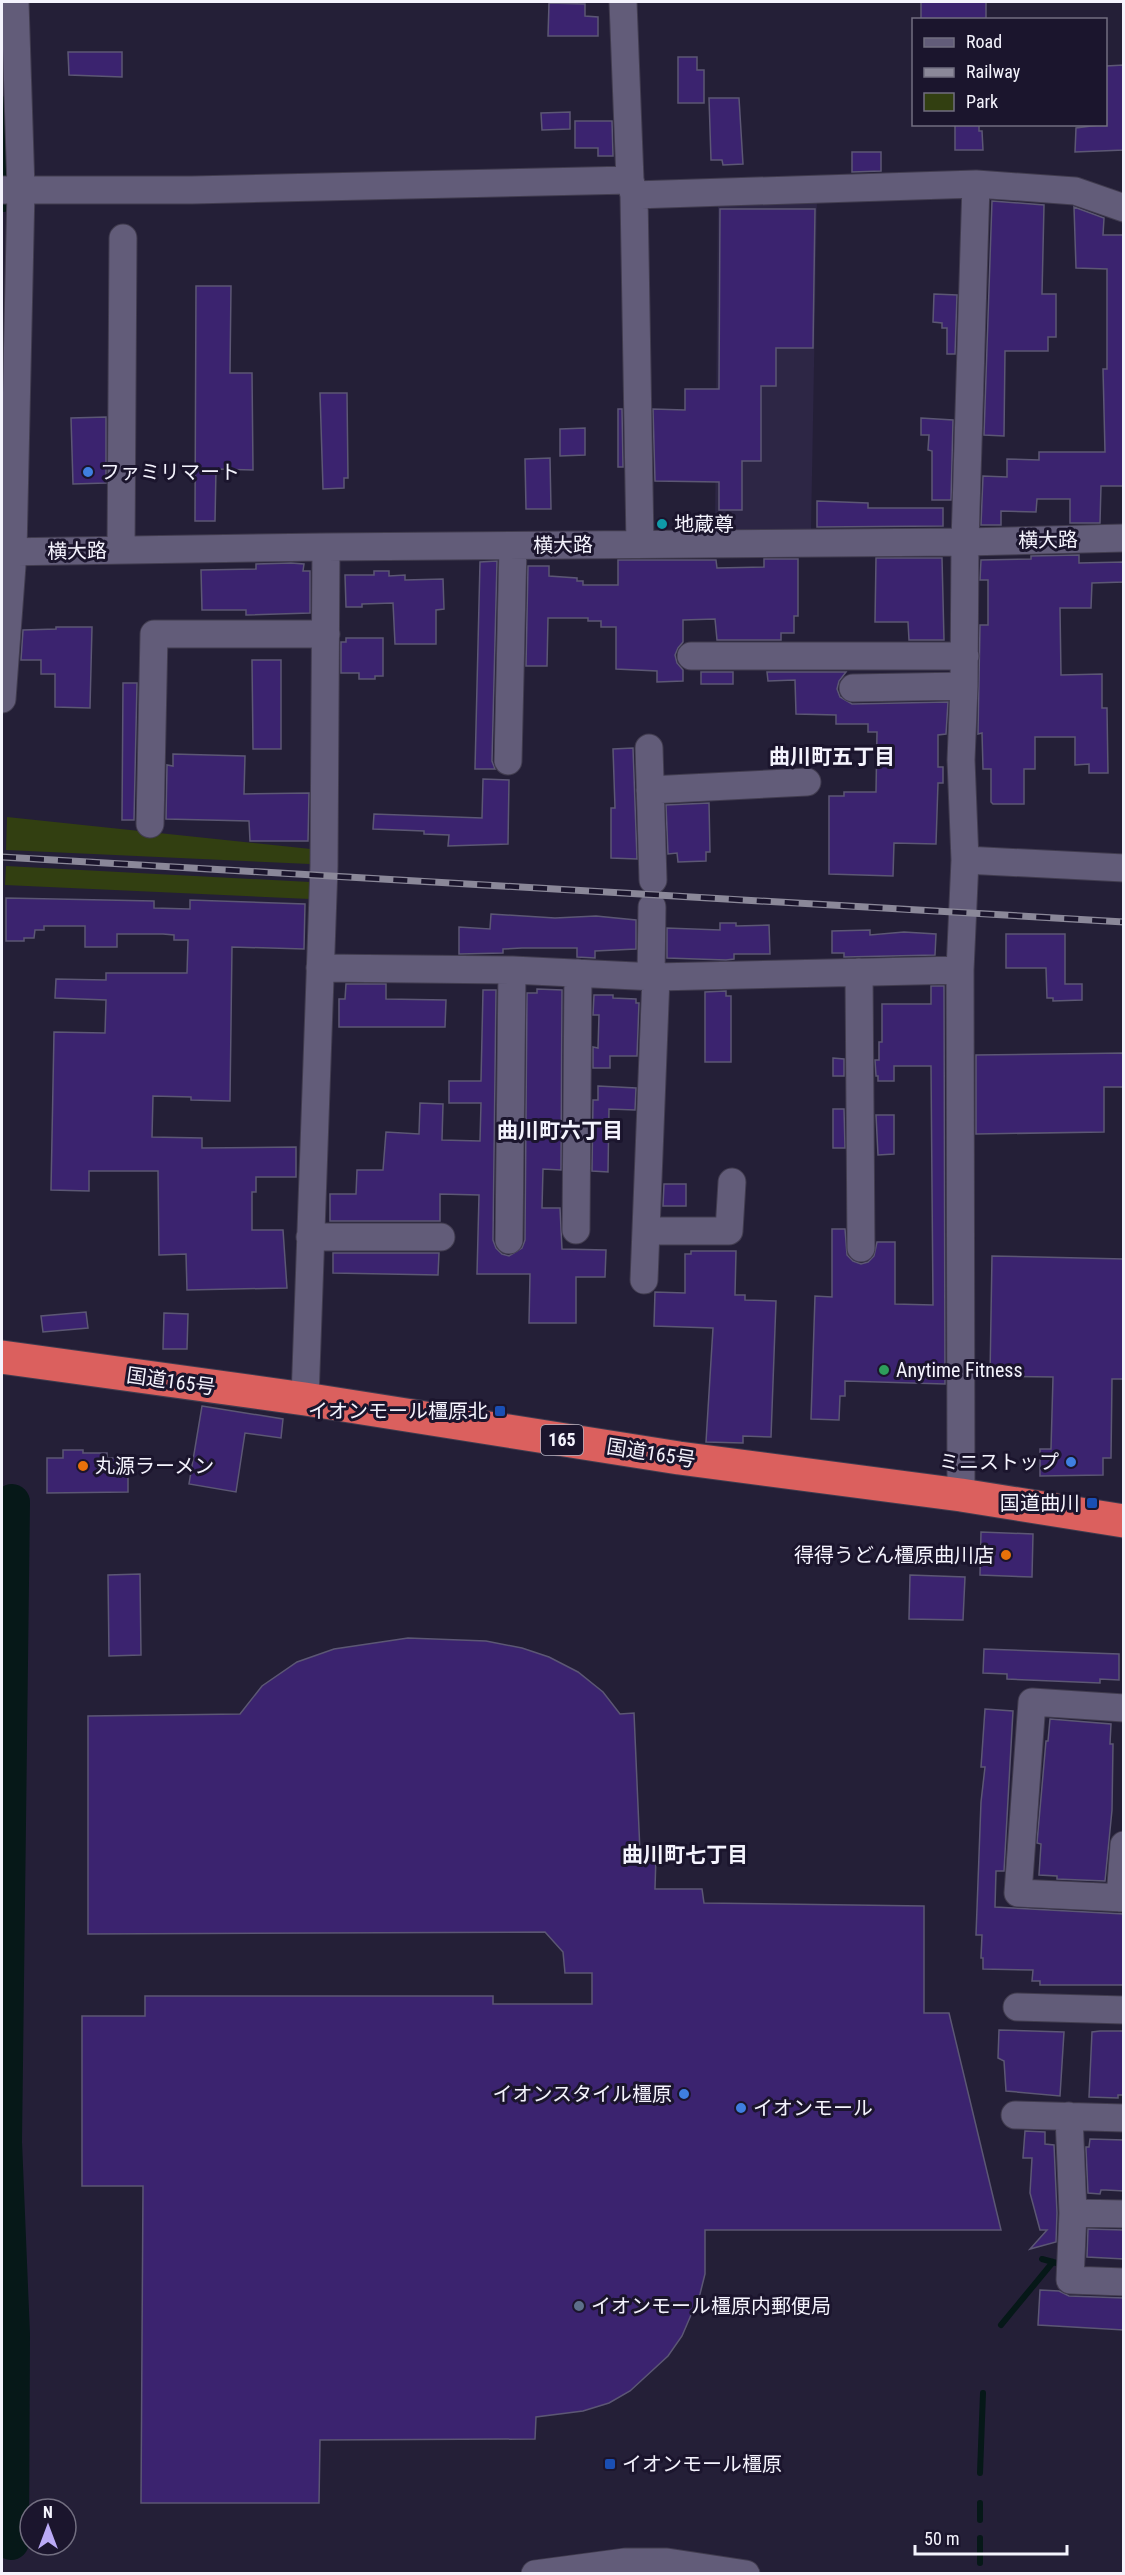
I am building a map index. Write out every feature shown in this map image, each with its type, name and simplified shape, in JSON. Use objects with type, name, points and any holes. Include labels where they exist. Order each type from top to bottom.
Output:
[{"type":"highway","name":"国道165号","points":[[2,1357],[305,1399],[679,1458],[961,1495],[1124,1521]]},
{"type":"street","points":[[2,699],[7,552],[15,2]]},
{"type":"street","points":[[623,2],[632,188],[640,544]]},
{"type":"street","points":[[11,189],[632,188],[976,184],[1075,191],[1124,208]]},
{"type":"street","points":[[961,1495],[960,970],[965,860],[961,760],[964,686],[964,542],[976,184]]},
{"type":"street","points":[[121,550],[123,238]]},
{"type":"street","name":"横大路","points":[[7,552],[964,542],[1124,538]]},
{"type":"street","points":[[508,761],[513,546]]},
{"type":"street","points":[[305,1399],[324,866],[326,547]]},
{"type":"street","points":[[150,824],[154,634],[326,634]]},
{"type":"street","points":[[691,656],[964,656]]},
{"type":"street","points":[[853,688],[964,686]]},
{"type":"street","points":[[649,748],[653,880]]},
{"type":"street","points":[[650,790],[807,782]]},
{"type":"street","points":[[965,860],[1124,868]]},
{"type":"street","points":[[644,1280],[653,976],[652,908]]},
{"type":"street","points":[[320,968],[512,970],[653,976],[960,970]]},
{"type":"street","points":[[509,1240],[512,970]]},
{"type":"street","points":[[859,972],[861,1248]]},
{"type":"street","points":[[576,1230],[578,973]]},
{"type":"street","points":[[646,1231],[729,1231],[732,1182]]},
{"type":"street","points":[[310,1237],[441,1237]]},
{"type":"street","points":[[1124,1708],[1032,1702],[1018,1893],[1122,1898],[1124,1845]]},
{"type":"street","points":[[1017,2007],[1124,2010]]},
{"type":"street","points":[[1015,2115],[1124,2118]]},
{"type":"street","points":[[1069,2116],[1073,2213],[1070,2270],[1124,2282]]},
{"type":"street","points":[[1073,2213],[1124,2214]]},
{"type":"street","points":[[535,2574],[625,2562],[667,2562],[746,2574]]},
{"type":"shaded area","points":[[817,201],[811,530],[715,530],[718,202]]},
{"type":"green space","points":[[7,817],[311,849],[310,864],[6,850]]},
{"type":"green space","points":[[6,866],[310,882],[310,899],[5,885]]},
{"type":"building","points":[[921,2],[986,2],[986,18],[921,18]]},
{"type":"building","points":[[549,3],[585,4],[585,16],[598,17],[598,36],[548,36]]},
{"type":"building","points":[[68,52],[122,52],[122,77],[69,75]]},
{"type":"building","points":[[678,57],[697,57],[697,70],[704,70],[704,103],[678,103]]},
{"type":"building","points":[[1124,65],[1124,150],[1075,152],[1076,128],[1107,126],[1107,66]]},
{"type":"building","points":[[709,98],[739,98],[743,164],[723,165],[722,160],[711,160]]},
{"type":"building","points":[[570,112],[570,129],[542,130],[541,113]]},
{"type":"building","points":[[575,121],[612,121],[613,156],[598,156],[598,148],[575,148]]},
{"type":"building","points":[[955,126],[979,126],[979,131],[982,131],[983,150],[955,150]]},
{"type":"building","points":[[852,152],[881,152],[881,171],[852,172]]},
{"type":"building","points":[[992,201],[1044,205],[1042,294],[1056,294],[1056,337],[1048,337],[1048,351],[1005,351],[1004,436],[984,435]]},
{"type":"building","points":[[1074,207],[1104,218],[1103,235],[1124,235],[1124,486],[1101,486],[1100,523],[1070,523],[1070,499],[1037,499],[1036,512],[1001,511],[1001,525],[981,525],[983,476],[1007,477],[1007,459],[1039,460],[1039,452],[1105,452],[1103,369],[1107,369],[1107,269],[1076,268]]},
{"type":"building","points":[[720,209],[815,209],[813,348],[776,348],[776,386],[761,386],[761,461],[742,461],[742,510],[719,510],[719,482],[655,481],[653,409],[685,410],[685,389],[719,389]]},
{"type":"building","points":[[196,286],[231,286],[230,373],[252,373],[253,470],[216,469],[215,521],[195,521]]},
{"type":"building","points":[[934,294],[957,295],[955,354],[947,354],[947,328],[942,328],[942,323],[933,322]]},
{"type":"building","points":[[320,393],[347,393],[348,478],[344,478],[344,488],[323,489]]},
{"type":"building","points":[[618,409],[622,409],[623,467],[618,467]]},
{"type":"building","points":[[106,417],[106,483],[73,484],[71,418]]},
{"type":"building","points":[[921,418],[953,420],[951,500],[932,500],[932,451],[928,450],[929,435],[921,435]]},
{"type":"building","points":[[585,428],[585,455],[560,456],[560,429]]},
{"type":"building","points":[[550,458],[551,509],[526,509],[525,459]]},
{"type":"building","points":[[817,501],[868,503],[868,508],[943,508],[943,526],[817,527]]},
{"type":"building","points":[[1079,555],[1079,563],[1124,562],[1124,582],[1092,583],[1091,608],[1060,608],[1061,675],[1102,674],[1102,708],[1107,708],[1108,773],[1089,773],[1089,764],[1075,765],[1075,737],[1035,737],[1035,769],[1024,769],[1024,804],[993,804],[991,802],[991,769],[983,769],[982,733],[978,734],[980,625],[988,625],[988,580],[980,580],[981,560]]},
{"type":"building","points":[[876,558],[942,558],[944,640],[909,640],[908,622],[875,622]]},
{"type":"building","points":[[764,559],[798,559],[798,616],[794,616],[794,633],[781,633],[781,640],[717,640],[715,619],[683,620],[683,642],[675,655],[677,663],[683,670],[683,681],[657,682],[657,671],[616,669],[616,627],[601,627],[601,621],[588,621],[588,618],[548,618],[547,666],[526,666],[528,566],[549,566],[549,576],[577,578],[577,581],[583,581],[583,585],[618,585],[618,560],[716,560],[717,568],[764,567]]},
{"type":"building","points":[[497,561],[492,761],[495,769],[475,769],[480,562]]},
{"type":"building","points":[[256,564],[304,564],[303,571],[310,571],[310,613],[246,615],[246,610],[202,610],[201,570],[256,569]]},
{"type":"building","points":[[374,571],[389,571],[389,576],[405,575],[405,580],[443,579],[444,609],[436,610],[436,644],[395,644],[393,603],[346,607],[345,575],[374,575]]},
{"type":"building","points":[[56,627],[92,627],[90,708],[55,707],[55,674],[41,674],[41,660],[21,660],[23,630],[56,629]]},
{"type":"building","points":[[346,638],[383,638],[383,676],[375,676],[375,679],[359,679],[359,673],[341,673],[341,642],[346,642]]},
{"type":"building","points":[[252,660],[281,660],[281,749],[253,749]]},
{"type":"building","points":[[701,672],[733,672],[733,684],[701,684]]},
{"type":"building","points":[[767,672],[846,672],[839,681],[837,689],[840,697],[852,704],[948,702],[946,734],[938,735],[938,767],[943,767],[943,783],[938,783],[936,844],[894,843],[893,876],[829,874],[829,796],[844,796],[844,792],[876,792],[877,732],[868,732],[868,724],[836,724],[836,715],[796,714],[795,680],[768,681]]},
{"type":"building","points":[[123,683],[137,683],[134,820],[122,820]]},
{"type":"building","points":[[633,748],[637,859],[611,858],[611,808],[615,808],[613,749]]},
{"type":"building","points":[[173,754],[245,756],[244,794],[309,793],[308,841],[250,841],[249,821],[166,819],[167,765],[173,766]]},
{"type":"building","points":[[483,779],[509,780],[508,844],[448,846],[449,835],[424,834],[424,831],[373,829],[374,814],[482,818]]},
{"type":"building","points":[[709,803],[710,852],[706,852],[706,861],[678,862],[677,853],[668,854],[666,805]]},
{"type":"building","points":[[6,898],[154,901],[154,908],[190,909],[190,900],[305,904],[304,949],[232,947],[230,1101],[153,1096],[152,1137],[202,1138],[202,1148],[296,1147],[296,1177],[256,1177],[256,1192],[252,1192],[252,1230],[283,1230],[287,1288],[187,1290],[186,1254],[159,1255],[158,1171],[89,1171],[89,1191],[51,1190],[54,1032],[105,1033],[106,1000],[55,998],[56,979],[106,980],[106,973],[187,973],[188,940],[174,940],[174,935],[163,934],[117,934],[117,947],[85,947],[85,926],[44,926],[44,930],[35,930],[34,938],[24,938],[24,941],[6,941]]},
{"type":"building","points":[[491,914],[555,918],[596,916],[636,920],[636,949],[595,951],[595,958],[577,957],[577,948],[522,948],[503,949],[503,953],[459,954],[459,927],[490,929]]},
{"type":"building","points":[[720,923],[736,923],[736,926],[769,925],[770,954],[734,954],[734,959],[726,960],[667,958],[667,928],[720,930]]},
{"type":"building","points":[[870,930],[870,935],[904,932],[936,934],[935,955],[844,957],[844,953],[832,953],[832,931]]},
{"type":"building","points":[[1006,934],[1065,934],[1065,984],[1082,984],[1082,1000],[1053,1001],[1053,998],[1047,998],[1046,968],[1006,968]]},
{"type":"building","points":[[346,984],[386,984],[386,999],[446,1000],[445,1027],[339,1027],[339,999],[345,999]]},
{"type":"building","points":[[931,986],[944,986],[945,1384],[845,1381],[845,1396],[840,1396],[839,1420],[811,1419],[815,1296],[832,1297],[832,1229],[845,1229],[847,1255],[853,1261],[861,1264],[868,1262],[874,1256],[877,1242],[895,1242],[895,1304],[933,1305],[931,1066],[894,1066],[894,1081],[878,1081],[875,1060],[879,1060],[879,1042],[882,1042],[882,1004],[931,1004]]},
{"type":"building","points":[[537,989],[562,990],[561,1170],[543,1169],[542,1208],[560,1208],[562,1249],[606,1250],[605,1277],[576,1277],[576,1323],[529,1323],[530,1274],[477,1274],[479,1195],[440,1194],[440,1221],[330,1221],[330,1194],[356,1194],[357,1170],[383,1170],[386,1132],[419,1134],[420,1103],[443,1104],[442,1140],[480,1141],[481,1103],[449,1103],[449,1081],[481,1081],[483,990],[496,990],[493,1240],[496,1248],[502,1254],[509,1256],[522,1248],[525,1240],[527,993],[537,993]]},
{"type":"building","points":[[726,991],[726,996],[731,996],[731,1062],[705,1062],[705,992]]},
{"type":"building","points":[[594,995],[613,995],[613,998],[636,999],[636,1003],[639,1003],[637,1056],[610,1056],[610,1068],[593,1068],[593,1047],[598,1048],[599,1015],[593,1015]]},
{"type":"building","points":[[1124,1053],[1124,1087],[1104,1087],[1104,1132],[976,1134],[976,1055]]},
{"type":"building","points":[[833,1058],[844,1059],[844,1076],[833,1076]]},
{"type":"building","points":[[598,1086],[636,1088],[635,1110],[609,1109],[608,1172],[592,1171],[593,1100],[598,1100]]},
{"type":"building","points":[[833,1109],[844,1109],[845,1148],[833,1148]]},
{"type":"building","points":[[876,1115],[894,1115],[894,1154],[878,1155]]},
{"type":"building","points":[[664,1184],[686,1184],[686,1206],[663,1206]]},
{"type":"building","points":[[691,1251],[736,1251],[735,1295],[745,1295],[745,1300],[776,1301],[771,1437],[743,1436],[743,1443],[706,1442],[713,1328],[654,1326],[655,1292],[685,1293],[685,1254],[691,1254]]},
{"type":"building","points":[[333,1253],[439,1253],[438,1275],[333,1273]]},
{"type":"building","points":[[992,1256],[1124,1259],[1124,1379],[1112,1379],[1111,1458],[1103,1458],[1103,1475],[1040,1476],[1040,1449],[1051,1449],[1053,1377],[990,1376]]},
{"type":"building","points":[[86,1312],[88,1328],[43,1332],[41,1316]]},
{"type":"building","points":[[164,1313],[188,1314],[187,1349],[163,1349]]},
{"type":"building","points":[[202,1406],[283,1419],[281,1438],[245,1433],[236,1492],[189,1484]]},
{"type":"building","name":"丸源ラーメン","points":[[63,1450],[107,1453],[107,1458],[120,1458],[120,1474],[128,1473],[128,1492],[47,1493],[47,1458],[63,1458]]},
{"type":"building","name":"得得うどん橿原曲川店","points":[[981,1532],[1033,1534],[1032,1577],[980,1575]]},
{"type":"building","points":[[140,1574],[141,1655],[109,1656],[108,1575]]},
{"type":"building","points":[[910,1575],[965,1577],[963,1620],[909,1619]]},
{"type":"building","name":"イオンモール","points":[[408,1638],[486,1641],[522,1648],[549,1657],[578,1672],[603,1692],[620,1714],[634,1713],[640,1852],[656,1855],[655,1889],[702,1889],[704,1903],[924,1906],[924,2013],[949,2013],[1001,2230],[705,2230],[705,2274],[700,2294],[682,2336],[668,2356],[630,2391],[609,2403],[583,2411],[536,2417],[535,2439],[320,2440],[319,2503],[141,2503],[143,2186],[82,2186],[82,2016],[145,2016],[145,1996],[493,1996],[493,2004],[592,2004],[592,1973],[565,1973],[563,1952],[545,1932],[88,1934],[88,1716],[240,1714],[262,1686],[297,1662],[334,1649]]},
{"type":"building","points":[[984,1649],[1119,1654],[1119,1680],[1100,1679],[1100,1683],[1007,1679],[1007,1674],[983,1673]]},
{"type":"building","points":[[985,1709],[1013,1711],[1004,1871],[996,1871],[995,1907],[1124,1914],[1124,1985],[1040,1985],[1040,1981],[1032,1981],[1033,1970],[983,1969],[982,1935],[976,1935],[981,1802],[985,1767],[981,1767]]},
{"type":"building","points":[[1050,1719],[1111,1724],[1112,1810],[1105,1881],[1057,1879],[1057,1876],[1039,1875],[1041,1844],[1037,1843]]},
{"type":"building","points":[[999,2030],[1064,2032],[1060,2096],[1006,2091],[1004,2061],[998,2058]]},
{"type":"building","points":[[1124,2031],[1124,2095],[1118,2095],[1118,2098],[1089,2097],[1092,2032]]},
{"type":"building","points":[[1025,2131],[1045,2132],[1045,2144],[1054,2145],[1057,2213],[1056,2242],[1030,2249],[1047,2230],[1040,2230],[1030,2193],[1032,2158],[1023,2158]]},
{"type":"building","points":[[1090,2139],[1124,2140],[1124,2191],[1101,2190],[1100,2194],[1088,2193],[1086,2147],[1089,2147]]},
{"type":"building","points":[[1088,2229],[1124,2230],[1124,2259],[1087,2257]]},
{"type":"building","points":[[1040,2290],[1059,2291],[1069,2296],[1124,2298],[1124,2330],[1038,2325]]},
{"type":"waterway","points":[[2,194],[9,149],[7,114]]},
{"type":"waterway","points":[[2,426],[2,500]]},
{"type":"waterway","points":[[11,2542],[12,2335],[4,2142],[12,1502]]},
{"type":"waterway","points":[[1042,2259],[1064,2265]]},
{"type":"waterway","points":[[1001,2325],[1053,2262]]},
{"type":"waterway","points":[[980,2473],[983,2393]]},
{"type":"waterway","points":[[980,2503],[980,2520]]},
{"type":"waterway","points":[[980,2538],[980,2563]]},
{"type":"railway","points":[[2,857],[1124,922]]},
{"type":"place","name":"ファミリマート","points":[[88,472]]},
{"type":"place","name":"地蔵尊","points":[[662,524]]},
{"type":"place","name":"Anytime Fitness","points":[[884,1370]]},
{"type":"place","name":"イオンモール橿原北","points":[[500,1411]]},
{"type":"place","name":"ミニストップ","points":[[1071,1462]]},
{"type":"place","name":"丸源ラーメン","points":[[83,1466]]},
{"type":"place","name":"国道曲川","points":[[1092,1503]]},
{"type":"place","name":"得得うどん橿原曲川店","points":[[1006,1555]]},
{"type":"place","name":"イオンスタイル橿原","points":[[684,2094]]},
{"type":"place","name":"イオンモール","points":[[741,2108]]},
{"type":"place","name":"イオンモール橿原内郵便局","points":[[579,2306]]},
{"type":"place","name":"イオンモール橿原","points":[[610,2464]]},
{"type":"district","name":"曲川町五丁目","points":[[832,757]]},
{"type":"district","name":"曲川町六丁目","points":[[560,1131]]},
{"type":"district","name":"曲川町七丁目","points":[[685,1855]]}]
